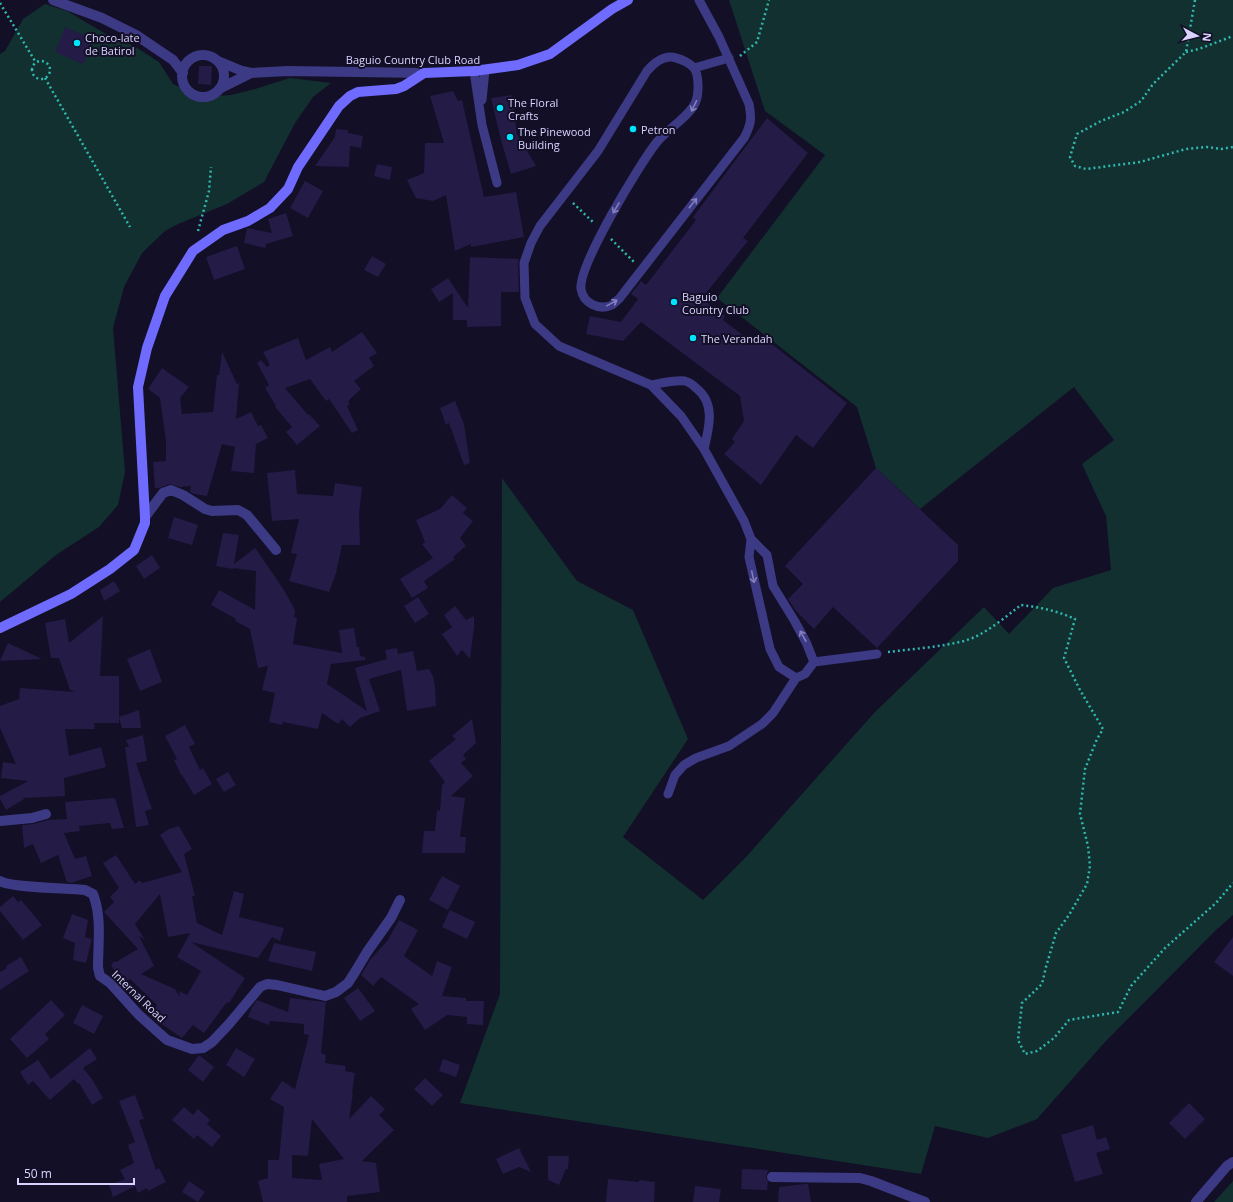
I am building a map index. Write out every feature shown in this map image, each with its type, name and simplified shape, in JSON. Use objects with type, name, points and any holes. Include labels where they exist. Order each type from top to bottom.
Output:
[{"type":"main road","name":"Baguio Country Club Road","points":[[424,72],[485,70],[518,65],[550,54],[612,9],[628,0]]},
{"type":"main road","points":[[0,628],[71,594],[110,569],[134,550],[145,523],[146,516],[138,387],[147,348],[165,296],[193,251],[223,230],[248,221],[270,208],[288,189],[298,166],[339,106],[350,96],[358,92],[396,89],[404,86],[424,72]]},
{"type":"street","points":[[53,0],[102,18],[136,35],[173,60],[183,73]]},
{"type":"street","points":[[201,55],[212,57],[218,61],[224,76],[219,89],[210,96],[202,97],[188,91],[184,84],[183,73],[187,62],[193,57],[201,55]]},
{"type":"street","points":[[173,60],[187,62]]},
{"type":"street","name":"Baguio Country Club Road","points":[[218,61],[251,73],[288,71],[424,72]]},
{"type":"street","name":"Baguio Country Club Road","points":[[219,89],[251,73]]},
{"type":"street","points":[[146,516],[163,493],[171,490],[212,511],[238,510],[247,515],[276,550]]},
{"type":"street","points":[[0,821],[32,818],[46,814]]},
{"type":"street","name":"Internal Road","points":[[0,881],[3,883],[17,885],[85,890],[93,894],[97,904],[98,915],[98,968],[100,976],[110,983],[139,1015],[167,1040],[192,1049],[203,1048],[212,1042],[229,1024],[251,996],[260,987],[266,984],[325,996],[336,992],[348,983],[367,952],[391,918],[400,900]]},
{"type":"street","points":[[1196,1202],[1227,1166],[1233,1162]]},
{"type":"street","points":[[772,1177],[860,1178],[921,1201]]},
{"type":"lane","points":[[699,0],[729,58],[749,104],[751,115],[750,126],[744,138],[618,299],[612,305],[603,307],[591,305],[581,290],[582,277],[596,243],[647,156],[669,129],[691,112],[696,101],[698,90],[694,68],[682,60],[673,57],[664,58],[655,62],[647,71],[598,151],[540,226],[531,243],[524,263],[525,298],[535,324],[560,346],[651,385],[681,416],[704,449],[744,521],[751,539],[767,556],[773,586],[803,636],[814,662]]},
{"type":"lane","points":[[694,68],[729,58]]},
{"type":"lane","points":[[480,109],[485,70]]},
{"type":"lane","points":[[474,71],[482,125],[497,183]]},
{"type":"lane","points":[[651,385],[671,381],[687,381],[703,393],[708,406],[710,426],[704,449]]},
{"type":"lane","points":[[751,539],[749,558],[770,648],[779,667],[796,678]]},
{"type":"lane","points":[[668,794],[675,775],[684,765],[696,758],[729,746],[762,724],[773,713],[796,678],[805,674],[814,662],[878,654]]},
{"type":"path","points":[[729,58],[740,56],[757,42],[769,0]]},
{"type":"path","points":[[1186,52],[1195,0]]},
{"type":"path","points":[[0,3],[35,61]]},
{"type":"path","points":[[1233,36],[1200,49],[1186,52],[1153,84],[1142,100],[1124,112],[1101,120],[1077,134],[1070,157],[1074,166],[1086,169],[1140,162],[1186,149],[1207,147],[1220,149],[1233,147]]},
{"type":"path","points":[[43,60],[49,64],[50,72],[45,78],[38,79],[33,75],[31,69],[35,61],[43,60]]},
{"type":"path","points":[[45,78],[130,227]]},
{"type":"path","points":[[193,251],[210,191],[211,167]]},
{"type":"path","points":[[878,654],[965,641],[982,633],[1021,605],[1038,607],[1064,614],[1075,619],[1064,658],[1080,690],[1103,729],[1097,739],[1085,769],[1080,814],[1088,846],[1090,866],[1087,884],[1069,915],[1056,933],[1042,984],[1022,1003],[1018,1040],[1025,1054],[1037,1051],[1054,1038],[1069,1020],[1118,1012],[1131,986],[1165,948],[1216,903],[1233,883]]},
{"type":"green space","points":[[729,0],[1233,0],[1233,915],[1216,930],[1105,1042],[1037,1119],[988,1138],[935,1126],[921,1174],[460,1103],[500,994],[502,478],[577,581],[633,610],[688,739],[623,837],[703,900],[747,856],[874,713],[984,607],[1009,634],[1053,588],[1111,570],[1106,516],[1082,464],[1114,440],[1074,387],[920,509],[876,468],[857,407],[717,298],[825,155],[765,111]]},
{"type":"green space","points":[[45,4],[67,11],[106,34],[134,46],[159,62],[173,84],[199,97],[231,95],[290,78],[331,83],[313,97],[295,123],[264,182],[227,204],[178,224],[165,231],[142,253],[124,287],[113,328],[125,472],[118,505],[99,527],[56,555],[0,602],[0,54],[5,51],[23,19]]},
{"type":"green space","points":[[1233,1181],[1233,1202],[1214,1202]]},
{"type":"building","points":[[65,27],[93,39],[83,64],[55,52]]},
{"type":"building","points":[[199,66],[212,66],[211,85],[198,84]]},
{"type":"building","points":[[453,91],[458,101],[462,100],[484,197],[516,192],[524,237],[471,247],[471,244],[455,251],[446,195],[433,201],[416,198],[407,180],[424,173],[425,143],[444,143],[430,96]]},
{"type":"building","name":"The Pinewood Building","points":[[512,95],[517,134],[536,166],[511,174],[491,98]]},
{"type":"building","name":"Baguio Country Club","points":[[767,118],[808,153],[743,238],[748,241],[702,298],[725,316],[723,320],[753,343],[759,334],[847,403],[813,448],[796,435],[761,485],[724,454],[735,442],[732,439],[744,421],[740,396],[641,322],[623,341],[586,334],[590,316],[621,322],[638,299],[631,294],[641,281],[646,285],[696,220],[693,217]]},
{"type":"building","points":[[336,129],[348,130],[348,133],[363,136],[361,148],[350,146],[349,167],[315,166],[335,137]]},
{"type":"building","points":[[377,164],[392,167],[390,180],[374,176]]},
{"type":"building","points":[[305,181],[323,191],[308,218],[290,208]]},
{"type":"building","points":[[286,213],[293,236],[266,244],[265,248],[244,243],[247,228],[272,233],[268,219]]},
{"type":"building","points":[[237,246],[245,269],[214,280],[206,257]]},
{"type":"building","points":[[372,256],[386,264],[378,277],[364,270]]},
{"type":"building","points":[[470,257],[519,259],[519,292],[501,292],[501,326],[467,327],[467,320],[453,320],[453,293],[439,302],[431,289],[448,278],[468,308]]},
{"type":"building","points":[[362,332],[377,353],[369,358],[374,366],[354,381],[361,389],[348,401],[350,404],[347,406],[358,430],[352,433],[329,399],[326,401],[310,379],[285,388],[308,415],[309,414],[320,426],[297,445],[286,432],[292,427],[275,407],[276,406],[265,388],[269,385],[257,363],[261,360],[267,367],[270,365],[263,352],[298,338],[306,360],[330,347],[332,352]]},
{"type":"building","points":[[222,352],[236,384],[239,383],[236,419],[251,412],[258,426],[261,425],[268,438],[256,444],[254,473],[231,471],[235,447],[222,444],[207,496],[190,492],[191,486],[180,487],[169,484],[160,488],[155,488],[153,462],[166,461],[166,441],[160,398],[148,389],[162,368],[189,387],[180,398],[182,414],[213,412],[217,375],[219,375]]},
{"type":"building","points":[[455,401],[464,424],[470,463],[464,465],[449,423],[446,425],[440,408]]},
{"type":"building","points":[[876,468],[958,545],[958,561],[877,648],[833,607],[814,629],[796,611],[788,599],[803,584],[785,566]]},
{"type":"building","points":[[295,470],[297,494],[333,496],[335,483],[362,487],[359,514],[360,545],[342,545],[336,573],[329,592],[289,581],[297,554],[291,553],[299,519],[272,521],[267,473]]},
{"type":"building","points":[[452,495],[467,508],[463,513],[473,521],[460,538],[466,546],[453,557],[455,559],[424,581],[428,588],[412,598],[400,579],[433,558],[422,544],[425,542],[416,520],[440,509]]},
{"type":"building","points":[[174,517],[198,525],[192,545],[168,538]]},
{"type":"building","points":[[223,533],[239,535],[234,564],[255,548],[284,590],[295,610],[294,617],[297,618],[293,644],[342,653],[339,630],[354,628],[360,656],[365,657],[365,660],[331,664],[327,684],[367,711],[355,668],[387,659],[385,650],[397,648],[398,654],[413,651],[417,671],[429,669],[433,676],[436,706],[407,711],[401,670],[369,679],[380,711],[360,718],[350,727],[342,719],[338,724],[322,713],[318,729],[283,722],[282,725],[269,722],[275,693],[262,690],[268,666],[258,668],[250,629],[211,605],[219,590],[255,610],[256,571],[216,566]]},
{"type":"building","points":[[152,555],[160,568],[144,579],[136,566]]},
{"type":"building","points":[[114,581],[120,591],[104,601],[100,590]]},
{"type":"building","points":[[418,597],[429,614],[415,623],[404,606]]},
{"type":"building","points":[[455,606],[466,620],[474,616],[470,659],[462,650],[457,656],[442,634],[452,627],[444,615]]},
{"type":"building","points":[[103,616],[100,676],[119,676],[119,717],[139,710],[141,728],[122,728],[119,718],[119,723],[94,723],[95,729],[65,729],[69,756],[101,747],[106,767],[64,778],[65,796],[24,798],[6,810],[0,796],[28,781],[1,778],[3,762],[16,764],[0,728],[0,706],[19,699],[20,688],[76,692],[70,690],[59,658],[51,658],[45,623],[65,619],[69,643]]},
{"type":"building","points":[[8,643],[42,659],[0,661]]},
{"type":"building","points":[[150,649],[162,682],[140,691],[127,659]]},
{"type":"building","points":[[472,719],[476,743],[463,755],[466,759],[461,763],[473,776],[451,796],[465,798],[460,837],[466,837],[465,853],[422,853],[424,831],[435,831],[437,810],[440,811],[442,785],[445,782],[429,761],[456,739],[452,736]]},
{"type":"building","points":[[185,725],[195,744],[189,747],[200,770],[203,768],[212,784],[194,795],[181,775],[174,760],[177,759],[165,736]]},
{"type":"building","points":[[143,735],[147,761],[136,763],[152,809],[145,811],[149,825],[136,827],[125,747],[129,747],[126,740]]},
{"type":"building","points":[[228,772],[236,785],[224,792],[216,779]]},
{"type":"building","points":[[115,798],[124,828],[112,829],[110,823],[79,826],[80,831],[64,833],[75,859],[86,856],[92,876],[71,883],[67,882],[58,855],[41,863],[33,844],[24,848],[22,825],[34,824],[48,820],[67,819],[65,802]]},
{"type":"building","points":[[179,826],[192,849],[184,854],[195,896],[192,896],[197,923],[222,935],[234,891],[244,894],[239,917],[284,928],[280,941],[272,937],[258,958],[191,942],[245,978],[229,1003],[227,1002],[204,1033],[193,1025],[182,1038],[150,1015],[157,1005],[130,979],[122,984],[111,965],[114,961],[116,962],[138,949],[104,912],[114,902],[110,897],[119,888],[103,863],[116,855],[135,884],[140,880],[142,883],[182,872],[160,835],[169,829]],"holes":[[[160,894],[168,937],[190,933],[177,957],[201,971],[187,995],[179,991],[180,997],[175,989],[141,974],[154,966],[139,936],[145,940],[135,924]]]},
{"type":"building","points":[[442,876],[460,886],[448,910],[429,900]]},
{"type":"building","points":[[13,896],[18,902],[21,900],[42,925],[23,940],[0,911],[0,907]]},
{"type":"building","points":[[450,910],[475,922],[467,939],[442,927]]},
{"type":"building","points":[[72,914],[88,920],[85,937],[92,939],[86,963],[73,960],[75,943],[63,938]]},
{"type":"building","points":[[399,920],[418,930],[404,956],[432,976],[437,961],[452,967],[442,996],[466,998],[466,1001],[484,1001],[483,1025],[467,1024],[467,1017],[447,1015],[425,1030],[411,1009],[419,1004],[381,977],[373,986],[361,975],[370,960],[388,940]]},
{"type":"building","points":[[1233,937],[1233,976],[1214,962]]},
{"type":"building","points":[[274,943],[316,952],[312,971],[268,961]]},
{"type":"building","points":[[21,957],[29,971],[0,990],[0,972],[7,968],[6,966]]},
{"type":"building","points":[[358,988],[375,1011],[360,1021],[344,998]]},
{"type":"building","points":[[290,998],[326,1002],[321,1053],[326,1055],[325,1063],[346,1066],[345,1071],[355,1073],[349,1119],[371,1096],[385,1109],[379,1115],[394,1130],[362,1161],[376,1163],[380,1192],[347,1196],[347,1202],[263,1202],[258,1181],[268,1178],[268,1160],[279,1160],[284,1107],[270,1099],[282,1081],[295,1089],[309,1035],[304,1034],[304,1024],[270,1021],[269,1025],[248,1017],[257,1000],[288,1012]],"holes":[[[312,1119],[344,1159],[319,1164],[322,1180],[292,1178],[292,1155],[308,1156]]]},
{"type":"building","points":[[51,1000],[65,1015],[45,1034],[49,1039],[27,1058],[10,1039]]},
{"type":"building","points":[[82,1005],[103,1016],[94,1034],[73,1023]]},
{"type":"building","points":[[90,1048],[97,1059],[83,1068],[92,1079],[103,1098],[92,1105],[79,1083],[78,1084],[74,1079],[50,1100],[33,1081],[28,1085],[20,1072],[38,1060],[51,1079]]},
{"type":"building","points":[[236,1048],[255,1059],[244,1077],[226,1065]]},
{"type":"building","points":[[199,1055],[214,1067],[203,1082],[188,1070]]},
{"type":"building","points":[[443,1059],[460,1065],[456,1077],[439,1071]]},
{"type":"building","points":[[425,1078],[443,1095],[432,1106],[414,1089]]},
{"type":"building","points":[[135,1095],[144,1119],[139,1120],[156,1170],[159,1168],[166,1182],[148,1191],[147,1188],[138,1193],[135,1186],[113,1197],[109,1185],[125,1179],[120,1170],[134,1163],[128,1145],[135,1142],[119,1101]]},
{"type":"building","points":[[1189,1103],[1205,1119],[1185,1139],[1169,1123]]},
{"type":"building","points":[[184,1107],[193,1115],[198,1109],[210,1120],[207,1124],[221,1136],[212,1147],[197,1135],[194,1139],[172,1120]]},
{"type":"building","points":[[1093,1125],[1097,1140],[1106,1137],[1110,1149],[1096,1153],[1103,1174],[1075,1182],[1061,1135]]},
{"type":"building","points":[[519,1148],[531,1172],[519,1167],[503,1174],[496,1159]]},
{"type":"building","points":[[548,1156],[569,1156],[568,1169],[566,1169],[559,1185],[548,1180]]},
{"type":"building","points":[[742,1169],[768,1170],[766,1177],[768,1181],[767,1190],[741,1189]]},
{"type":"building","points":[[608,1179],[655,1182],[654,1202],[606,1202]]},
{"type":"building","points":[[189,1181],[205,1192],[198,1202],[182,1192]]},
{"type":"building","points":[[808,1184],[811,1202],[778,1202],[779,1187]]},
{"type":"building","points":[[695,1186],[721,1189],[719,1202],[693,1202]]},
{"type":"place","name":"Choco-late de Batirol","points":[[77,43]]},
{"type":"place","name":"The Floral Crafts","points":[[500,108]]},
{"type":"place","name":"Petron","points":[[633,129]]},
{"type":"place","name":"The Pinewood Building","points":[[510,137]]},
{"type":"place","name":"Baguio Country Club","points":[[674,302]]},
{"type":"place","name":"The Verandah","points":[[693,338]]}]
